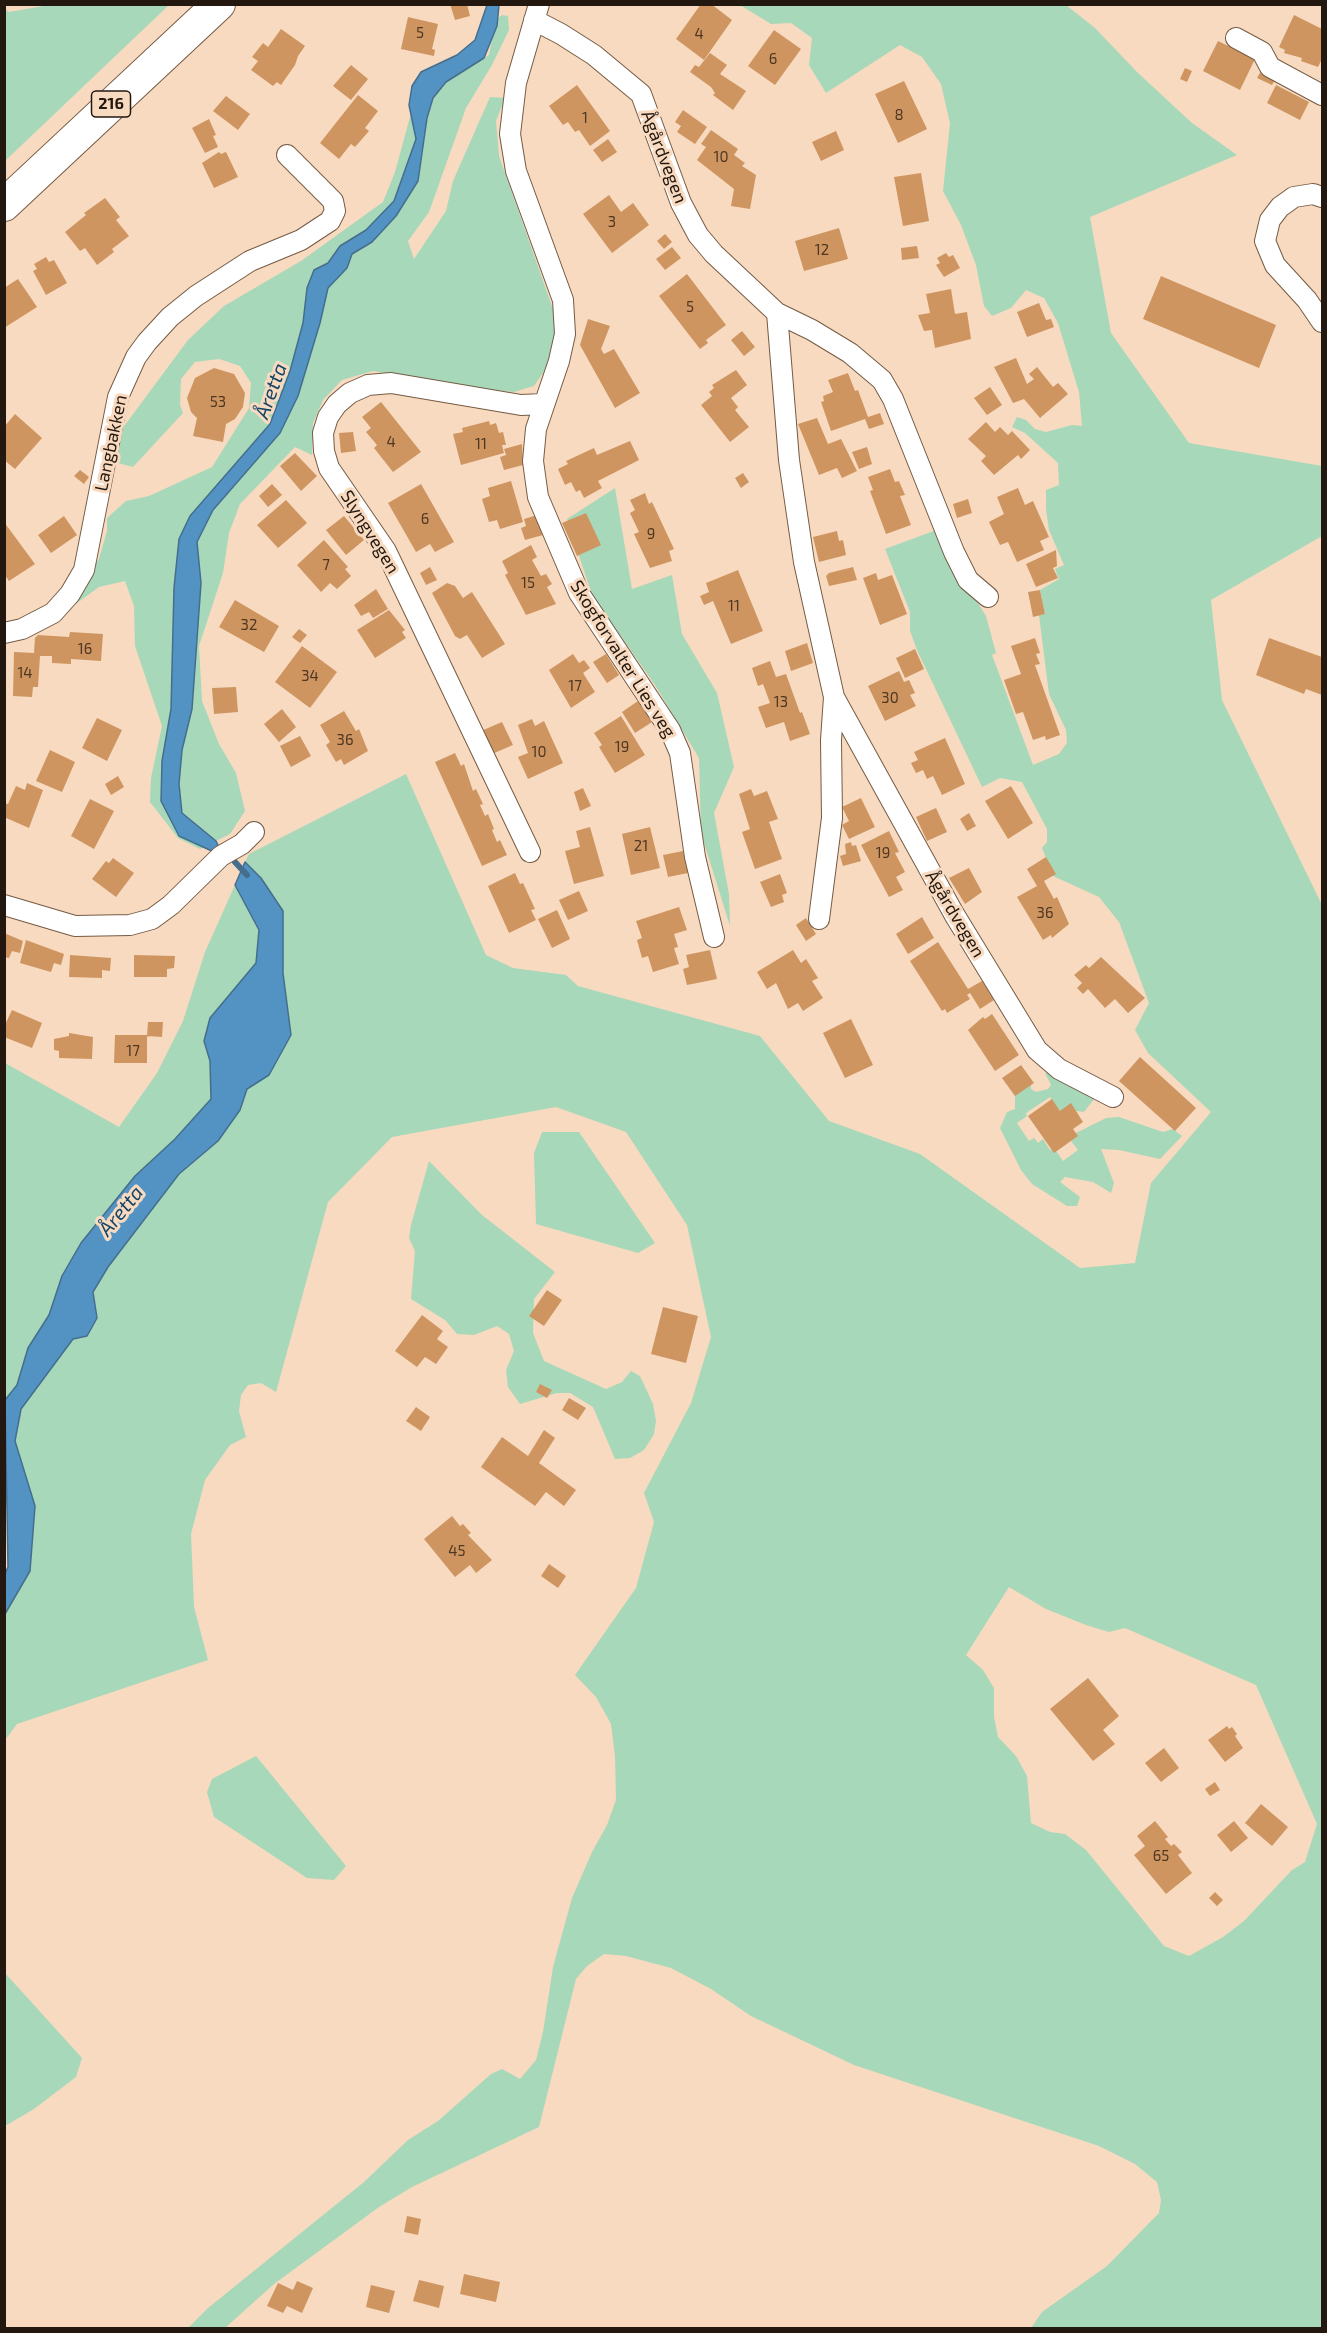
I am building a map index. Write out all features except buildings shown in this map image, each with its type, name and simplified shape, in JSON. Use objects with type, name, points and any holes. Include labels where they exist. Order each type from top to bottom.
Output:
[{"type":"main road","name":"216","points":[[4,205],[219,4]]},
{"type":"street","name":"Ågårdvegen","points":[[537,12],[561,34],[594,55],[640,94],[681,203],[698,235],[714,254],[777,313],[812,330],[850,353],[882,380],[893,399],[954,552],[968,579],[988,597]]},
{"type":"street","name":"Skogforvalter Lies veg","points":[[537,12],[516,83],[510,134],[516,171],[563,300],[565,334],[559,361],[536,429],[533,461],[538,497],[579,593],[664,721],[680,753],[695,857],[714,937]]},
{"type":"street","points":[[1236,38],[1262,52],[1270,67],[1323,95]]},
{"type":"street","name":"Langbakken","points":[[4,633],[22,629],[52,613],[70,594],[84,570],[118,396],[136,357],[147,342],[170,317],[196,296],[250,261],[301,240],[330,221],[335,212],[333,201],[287,154]]},
{"type":"street","points":[[1323,197],[1313,194],[1294,197],[1287,202],[1270,220],[1265,241],[1275,265],[1307,300],[1323,322]]},
{"type":"street","name":"Ågårdvegen","points":[[777,313],[788,448],[800,538],[834,697],[831,740],[832,818],[819,919]]},
{"type":"street","name":"Slyngvegen","points":[[530,852],[386,550],[329,468],[322,433],[328,417],[337,404],[350,393],[368,385],[391,383],[521,405],[543,404]]},
{"type":"street","name":"Ågårdvegen","points":[[834,697],[954,914],[1037,1050],[1059,1069],[1113,1097]]},
{"type":"street","points":[[4,905],[75,926],[130,925],[152,919],[171,905],[221,856],[242,844],[254,832]]},
{"type":"green space","points":[[49,5],[169,5],[5,161],[5,9],[9,12]]},
{"type":"green space","points":[[740,5],[1066,5],[1095,28],[1137,72],[1192,123],[1237,155],[1090,217],[1111,333],[1189,443],[1322,466],[1322,536],[1211,600],[1222,700],[1322,905],[1322,2328],[1031,2328],[1042,2312],[1107,2266],[1159,2213],[1161,2200],[1157,2182],[1135,2164],[1099,2146],[854,2065],[751,2016],[711,1989],[671,1968],[626,1956],[604,1954],[587,1966],[576,1979],[539,2127],[412,2187],[379,2207],[274,2284],[225,2328],[188,2328],[208,2308],[364,2182],[408,2140],[438,2121],[491,2074],[502,2069],[520,2079],[536,2060],[543,2032],[553,1967],[572,1898],[592,1852],[607,1825],[616,1800],[615,1756],[611,1724],[596,1697],[575,1675],[636,1588],[654,1522],[644,1493],[691,1403],[711,1337],[687,1225],[626,1132],[556,1107],[392,1137],[328,1202],[276,1392],[261,1383],[248,1385],[241,1395],[239,1411],[246,1437],[230,1445],[205,1480],[191,1534],[194,1607],[208,1660],[17,1724],[5,1740],[5,1614],[30,1571],[35,1506],[15,1441],[21,1409],[73,1339],[87,1336],[97,1318],[93,1292],[108,1267],[179,1174],[218,1141],[240,1110],[247,1089],[269,1075],[291,1035],[283,973],[261,878],[245,862],[249,854],[406,774],[486,955],[513,968],[566,975],[578,986],[760,1036],[829,1121],[920,1154],[1080,1268],[1135,1263],[1151,1183],[1211,1112],[1148,1053],[1135,1030],[1149,1003],[1119,922],[1099,897],[1053,876],[1042,848],[1047,842],[1047,829],[1022,782],[1000,778],[982,787],[917,650],[910,631],[910,612],[885,549],[939,529],[960,574],[986,616],[996,653],[992,655],[1033,765],[1059,754],[1067,743],[1066,730],[1049,694],[1039,615],[1045,614],[1040,590],[1059,579],[1055,569],[1064,565],[1049,530],[1046,509],[1046,490],[1059,485],[1058,463],[1025,433],[1012,427],[1017,417],[1026,420],[1035,429],[1046,432],[1072,425],[1082,426],[1079,392],[1058,323],[1044,298],[1026,290],[1011,308],[992,316],[984,306],[976,265],[961,225],[943,191],[950,123],[941,84],[922,57],[900,45],[826,93],[809,65],[812,38],[791,23],[771,24]],"holes":[[[1009,1587],[1046,1609],[1109,1632],[1125,1628],[1256,1685],[1317,1824],[1305,1862],[1292,1870],[1244,1921],[1223,1937],[1189,1956],[1164,1946],[1086,1850],[1065,1834],[1050,1832],[1031,1823],[1027,1776],[1016,1756],[998,1737],[994,1717],[994,1688],[983,1670],[966,1655]]]},
{"type":"green space","points":[[502,15],[508,16],[509,30],[492,65],[466,108],[429,212],[408,241],[414,259],[446,211],[453,181],[490,97],[505,98],[496,121],[499,156],[554,312],[555,339],[547,367],[534,386],[514,392],[373,371],[342,380],[323,400],[313,423],[312,455],[295,447],[240,504],[229,533],[223,573],[199,646],[202,701],[219,744],[236,773],[245,811],[230,834],[200,849],[178,838],[150,802],[151,778],[162,726],[135,646],[134,606],[125,581],[99,587],[62,614],[62,609],[99,559],[107,531],[107,518],[126,501],[149,496],[212,467],[249,408],[251,383],[240,366],[219,359],[195,362],[181,379],[180,405],[183,413],[133,467],[118,463],[116,444],[119,433],[188,340],[224,306],[301,261],[383,202],[395,172],[410,117],[450,77],[489,55],[496,20]]},
{"type":"green space","points":[[615,488],[632,589],[672,575],[682,634],[717,693],[734,767],[714,813],[729,894],[730,926],[701,833],[699,758],[655,685],[592,595],[567,519]]},
{"type":"green space","points":[[235,885],[259,930],[256,963],[204,1041],[210,1061],[211,1099],[62,1276],[49,1315],[28,1348],[17,1385],[5,1400],[5,1063],[119,1127],[157,1073],[183,1021],[205,952]]},
{"type":"green space","points":[[1045,1073],[1051,1073],[1095,1098],[1084,1112],[1069,1110],[1062,1114],[1050,1097],[1026,1113],[1027,1116],[1017,1123],[1029,1141],[1034,1138],[1038,1143],[1043,1139],[1050,1150],[1054,1148],[1063,1161],[1078,1150],[1068,1137],[1106,1118],[1119,1117],[1163,1132],[1173,1129],[1182,1136],[1160,1159],[1119,1150],[1101,1149],[1114,1183],[1111,1193],[1093,1182],[1065,1177],[1060,1182],[1080,1197],[1077,1206],[1067,1206],[1032,1184],[1021,1170],[1000,1128],[1007,1112],[1015,1109],[1015,1093],[1031,1082],[1031,1089],[1036,1092],[1048,1089],[1051,1085]]},
{"type":"green space","points":[[542,1132],[579,1132],[655,1243],[638,1253],[536,1224],[534,1153]]},
{"type":"green space","points":[[429,1161],[482,1215],[555,1272],[534,1299],[533,1333],[544,1361],[606,1389],[622,1382],[631,1371],[640,1376],[653,1404],[656,1421],[654,1434],[644,1450],[630,1458],[615,1459],[593,1407],[570,1393],[557,1393],[520,1404],[508,1387],[506,1370],[514,1351],[509,1334],[497,1326],[474,1335],[457,1334],[445,1320],[411,1299],[415,1251],[409,1238]]},
{"type":"green space","points":[[256,1756],[346,1866],[334,1880],[307,1878],[214,1817],[207,1792],[212,1779]]},
{"type":"green space","points":[[5,1973],[82,2058],[76,2077],[34,2109],[5,2126]]},
{"type":"water","points":[[487,5],[499,5],[497,26],[484,58],[446,82],[433,98],[427,118],[418,181],[396,216],[372,242],[352,254],[347,268],[328,288],[298,396],[280,433],[213,510],[197,542],[201,583],[192,709],[182,750],[179,784],[182,813],[216,841],[219,847],[214,852],[179,836],[161,801],[162,761],[171,709],[174,588],[179,539],[190,516],[270,424],[290,371],[303,323],[307,288],[314,270],[328,263],[340,246],[366,230],[394,201],[416,139],[409,105],[412,86],[421,72],[457,55],[475,40]]},
{"type":"water","points":[[245,862],[261,878],[283,911],[283,973],[291,1035],[269,1075],[247,1089],[240,1110],[218,1141],[179,1174],[108,1267],[93,1292],[97,1318],[87,1336],[73,1339],[21,1409],[15,1441],[35,1506],[30,1571],[5,1614],[5,1574],[8,1567],[5,1400],[17,1385],[28,1348],[49,1315],[62,1276],[81,1243],[135,1176],[175,1139],[211,1099],[210,1061],[204,1041],[210,1018],[256,963],[259,930],[235,885]]},
{"type":"waterway","name":"Åretta","points":[[235,862],[247,875]]}]
